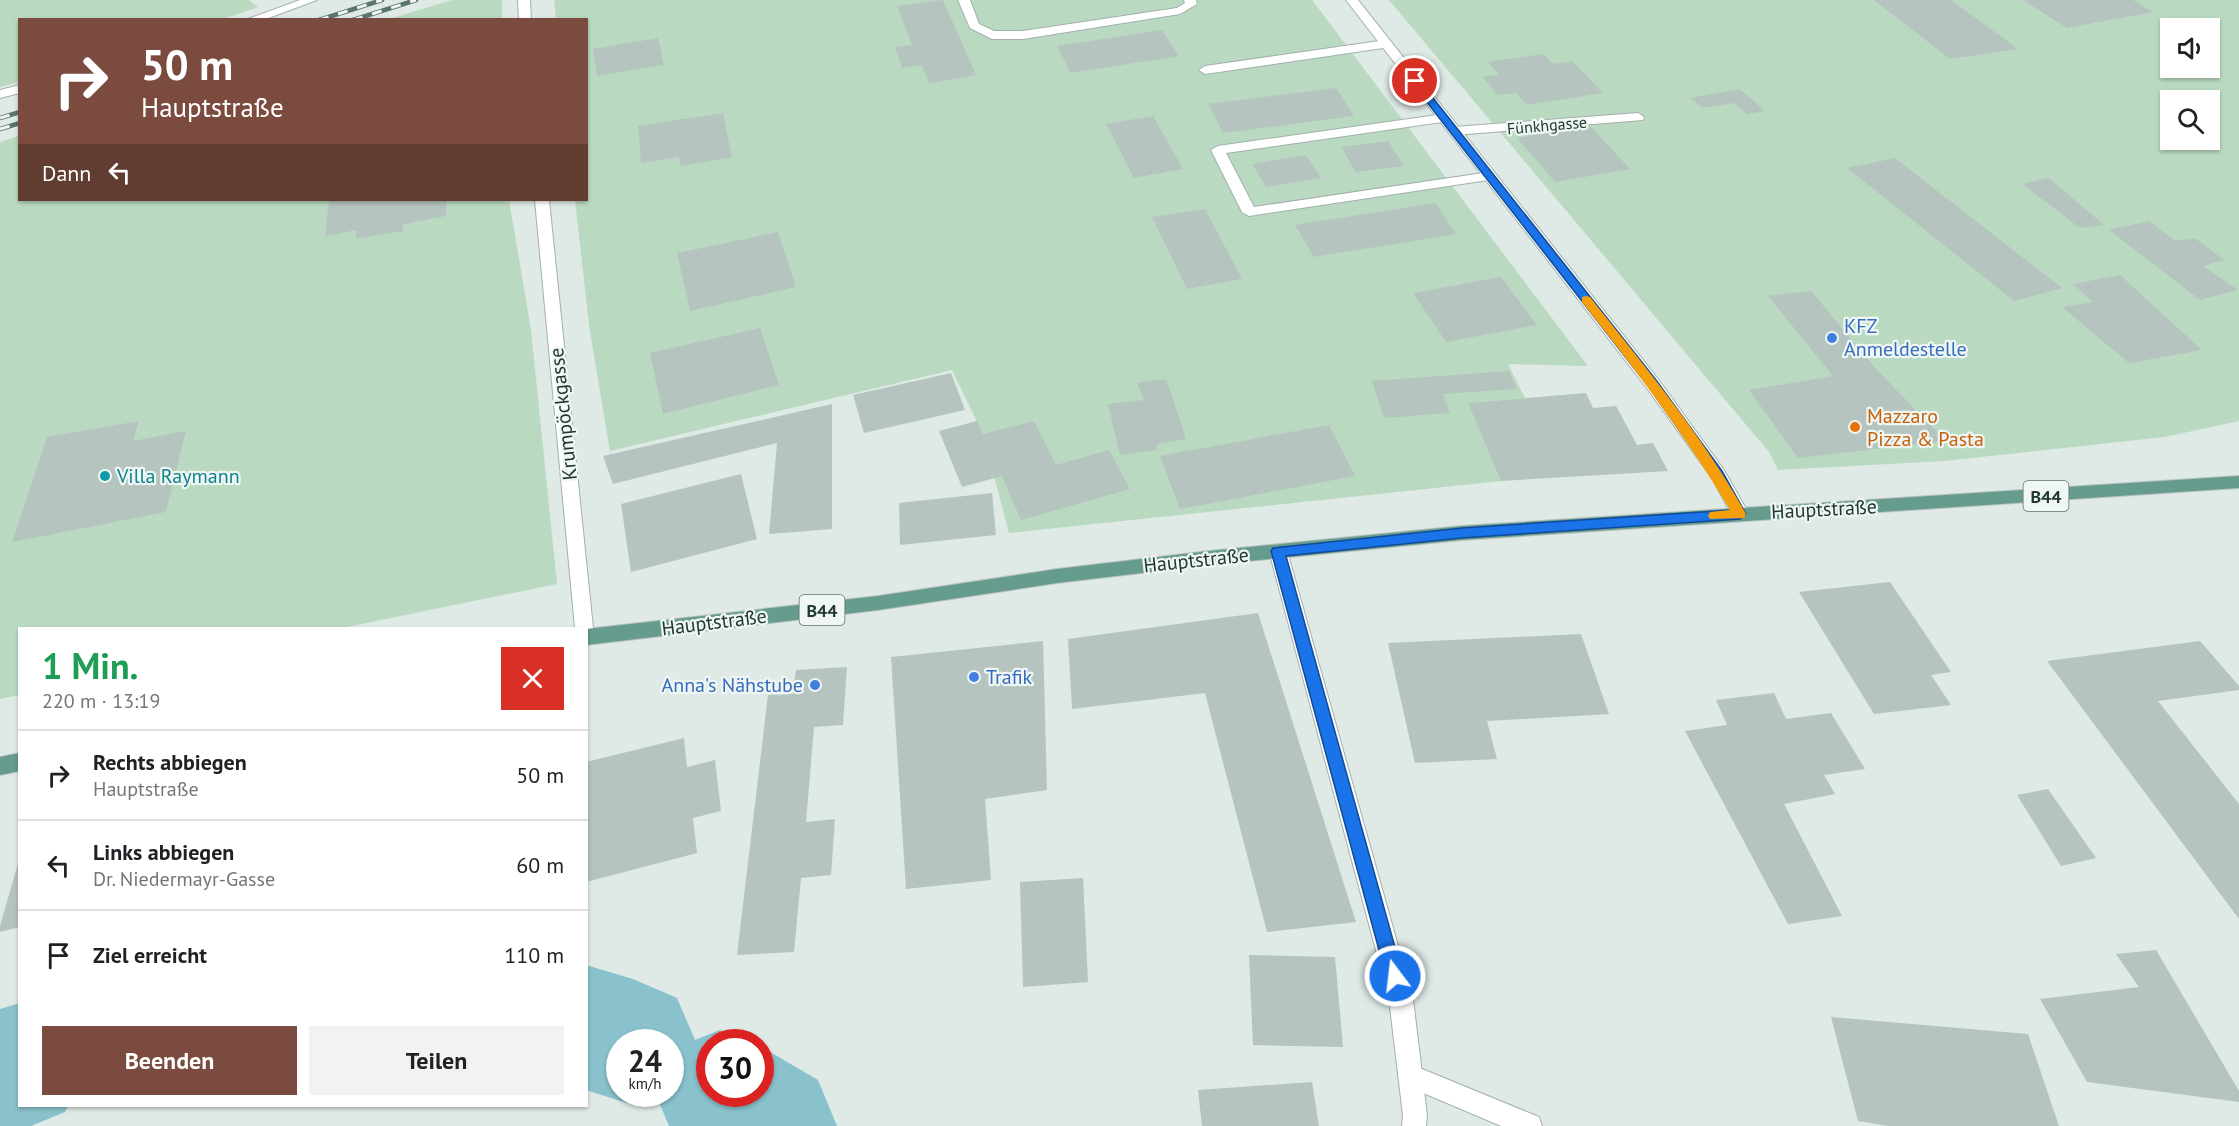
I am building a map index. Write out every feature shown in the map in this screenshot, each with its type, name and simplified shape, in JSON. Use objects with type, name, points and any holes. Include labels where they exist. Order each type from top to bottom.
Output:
[{"type":"main road","name":"Hauptstraße","points":[[588,637],[878,603],[1068,575],[1462,533],[2239,482]]},
{"type":"main road","points":[[0,766],[18,762]]},
{"type":"street","points":[[256,18],[311,0]]},
{"type":"street","points":[[524,0],[525,18]]},
{"type":"street","points":[[964,0],[974,27],[992,35],[1023,35],[1180,11],[1191,4],[1190,0]]},
{"type":"street","points":[[1352,0],[1652,383],[1718,474],[1740,514]]},
{"type":"street","points":[[1205,70],[1386,44]]},
{"type":"street","points":[[0,94],[18,90]]},
{"type":"street","name":"Fünkhgasse","points":[[1455,131],[1638,117]]},
{"type":"street","points":[[1444,118],[1218,150],[1249,212],[1490,176]]},
{"type":"street","name":"Krumpöckgasse","points":[[542,201],[584,627]]},
{"type":"street","points":[[1278,551],[1401,999],[1415,1115],[1414,1126]]},
{"type":"street","points":[[1410,1076],[1530,1126]]},
{"type":"green space","points":[[0,0],[249,0],[258,7],[226,18],[18,18],[18,82],[0,87]]},
{"type":"green space","points":[[452,0],[502,0],[502,18],[392,18]]},
{"type":"green space","points":[[554,0],[1312,0],[1588,366],[1508,364],[1525,398],[1469,403],[1501,481],[1009,533],[983,434],[952,370],[610,451],[589,325],[575,201],[588,201],[588,18],[556,18]]},
{"type":"green space","points":[[1389,0],[2239,0],[2239,421],[2165,437],[1944,461],[1778,470],[1769,452]]},
{"type":"green space","points":[[18,136],[18,201],[509,201],[531,330],[557,584],[347,627],[18,627],[18,695],[0,699],[0,142]]},
{"type":"building","points":[[943,0],[976,75],[929,83],[922,65],[902,68],[895,47],[912,45],[897,6]]},
{"type":"building","points":[[1874,0],[1951,0],[2018,49],[1950,59]]},
{"type":"building","points":[[2023,0],[2133,0],[2153,12],[2067,28]]},
{"type":"building","points":[[1162,30],[1179,56],[1071,73],[1057,46]]},
{"type":"building","points":[[658,38],[664,65],[597,76],[593,49]]},
{"type":"building","points":[[1544,54],[1553,64],[1572,61],[1603,93],[1527,105],[1516,93],[1498,95],[1483,77],[1499,74],[1488,62]]},
{"type":"building","points":[[1336,88],[1354,116],[1223,133],[1208,104]]},
{"type":"building","points":[[1740,89],[1765,111],[1747,114],[1734,103],[1702,108],[1690,98]]},
{"type":"building","points":[[723,113],[732,157],[680,166],[679,157],[641,163],[638,126]]},
{"type":"building","points":[[1153,116],[1183,169],[1134,178],[1106,124]]},
{"type":"building","points":[[1590,126],[1630,169],[1555,182],[1517,138]]},
{"type":"building","points":[[1388,141],[1404,166],[1356,172],[1341,147]]},
{"type":"building","points":[[1306,155],[1321,178],[1266,187],[1252,164]]},
{"type":"building","points":[[1895,158],[2062,288],[2014,301],[1847,168]]},
{"type":"building","points":[[2049,178],[2104,225],[2080,228],[2022,184]]},
{"type":"building","points":[[329,201],[446,201],[446,216],[403,224],[403,231],[356,239],[357,230],[325,236]]},
{"type":"building","points":[[1435,203],[1456,234],[1314,257],[1295,225]]},
{"type":"building","points":[[1205,209],[1242,279],[1187,289],[1152,217]]},
{"type":"building","points":[[2149,221],[2175,241],[2195,238],[2224,260],[2203,266],[2238,290],[2200,300],[2109,230]]},
{"type":"building","points":[[778,232],[796,287],[690,311],[677,253]]},
{"type":"building","points":[[2120,275],[2202,350],[2129,363],[2062,307],[2093,302],[2073,284]]},
{"type":"building","points":[[1501,277],[1537,325],[1446,342],[1413,293]]},
{"type":"building","points":[[1811,291],[1877,370],[1946,441],[1798,458],[1749,390],[1833,376],[1768,296]]},
{"type":"building","points":[[760,328],[779,385],[663,414],[650,353]]},
{"type":"building","points":[[1509,371],[1517,389],[1443,394],[1450,413],[1384,418],[1372,381]]},
{"type":"building","points":[[951,373],[965,410],[864,433],[853,395]]},
{"type":"building","points":[[1166,379],[1186,439],[1156,444],[1158,450],[1120,455],[1108,404],[1144,400],[1137,383]]},
{"type":"building","points":[[1586,393],[1593,408],[1616,406],[1637,445],[1653,443],[1668,471],[1501,481],[1468,403]]},
{"type":"building","points":[[832,404],[832,529],[769,534],[777,443],[613,484],[603,456]]},
{"type":"building","name":"Villa Raymann","points":[[139,421],[133,441],[186,431],[166,512],[12,542],[47,437]]},
{"type":"building","points":[[977,421],[983,434],[1034,421],[1056,465],[1109,450],[1130,489],[1021,520],[1002,476],[962,487],[939,431]]},
{"type":"building","points":[[1329,425],[1355,476],[1180,509],[1160,456]]},
{"type":"building","points":[[741,474],[757,539],[631,572],[621,504]]},
{"type":"building","points":[[992,493],[996,535],[900,545],[899,503]]},
{"type":"building","points":[[1890,582],[1951,672],[1931,675],[1951,705],[1874,714],[1799,592]]},
{"type":"building","points":[[1258,613],[1356,922],[1267,932],[1205,693],[1072,709],[1068,639]]},
{"type":"building","points":[[1581,634],[1609,714],[1487,721],[1497,759],[1415,763],[1388,643]]},
{"type":"building","points":[[1043,641],[1047,790],[985,799],[991,880],[906,889],[891,657]]},
{"type":"building","points":[[2200,641],[2239,686],[2239,690],[2158,701],[2239,804],[2239,919],[2047,661]]},
{"type":"building","points":[[847,667],[843,725],[814,727],[806,822],[835,819],[831,875],[801,878],[794,952],[737,955],[768,695],[793,694],[796,670]]},
{"type":"building","points":[[1774,693],[1786,719],[1831,713],[1865,769],[1824,775],[1835,794],[1784,804],[1842,916],[1788,924],[1685,731],[1727,725],[1716,700]]},
{"type":"building","points":[[684,738],[687,767],[715,760],[721,811],[693,818],[697,853],[588,881],[588,762]]},
{"type":"building","points":[[2048,789],[2096,858],[2061,866],[2017,795]]},
{"type":"building","points":[[18,863],[18,928],[0,932]]},
{"type":"building","points":[[1083,878],[1088,982],[1023,987],[1020,882]]},
{"type":"building","points":[[2156,950],[2239,1091],[2239,1102],[2087,1082],[2040,999],[2139,987],[2116,954]]},
{"type":"building","points":[[1249,955],[1335,957],[1343,1047],[1253,1045]]},
{"type":"building","points":[[1831,1017],[2028,1034],[2059,1126],[1888,1126],[1858,1121]]},
{"type":"building","points":[[1312,1082],[1319,1126],[1202,1126],[1198,1090]]},
{"type":"waterway","points":[[588,1028],[606,1033]]},
{"type":"waterway","points":[[0,1073],[18,1068]]},
{"type":"waterway","points":[[741,1107],[772,1126]]},
{"type":"railway","points":[[325,18],[382,0]]},
{"type":"railway","points":[[359,18],[416,0]]},
{"type":"railway","points":[[0,118],[18,113]]},
{"type":"railway","points":[[0,129],[18,124]]},
{"type":"slow traffic","points":[[1586,299],[1652,383],[1718,474],[1740,514],[1715,516]]},
{"type":"place","name":"KFZ Anmeldestelle","points":[[1832,338]]},
{"type":"place","name":"Mazzaro Pizza & Pasta","points":[[1855,427]]},
{"type":"place","name":"Villa Raymann","points":[[105,476]]},
{"type":"place","name":"Trafik","points":[[974,677]]},
{"type":"place","name":"Anna's Nähstube","points":[[815,685]]},
{"type":"route","points":[[1395,976],[1278,551],[1462,533],[1740,514],[1718,474],[1652,383],[1415,81]]}]
